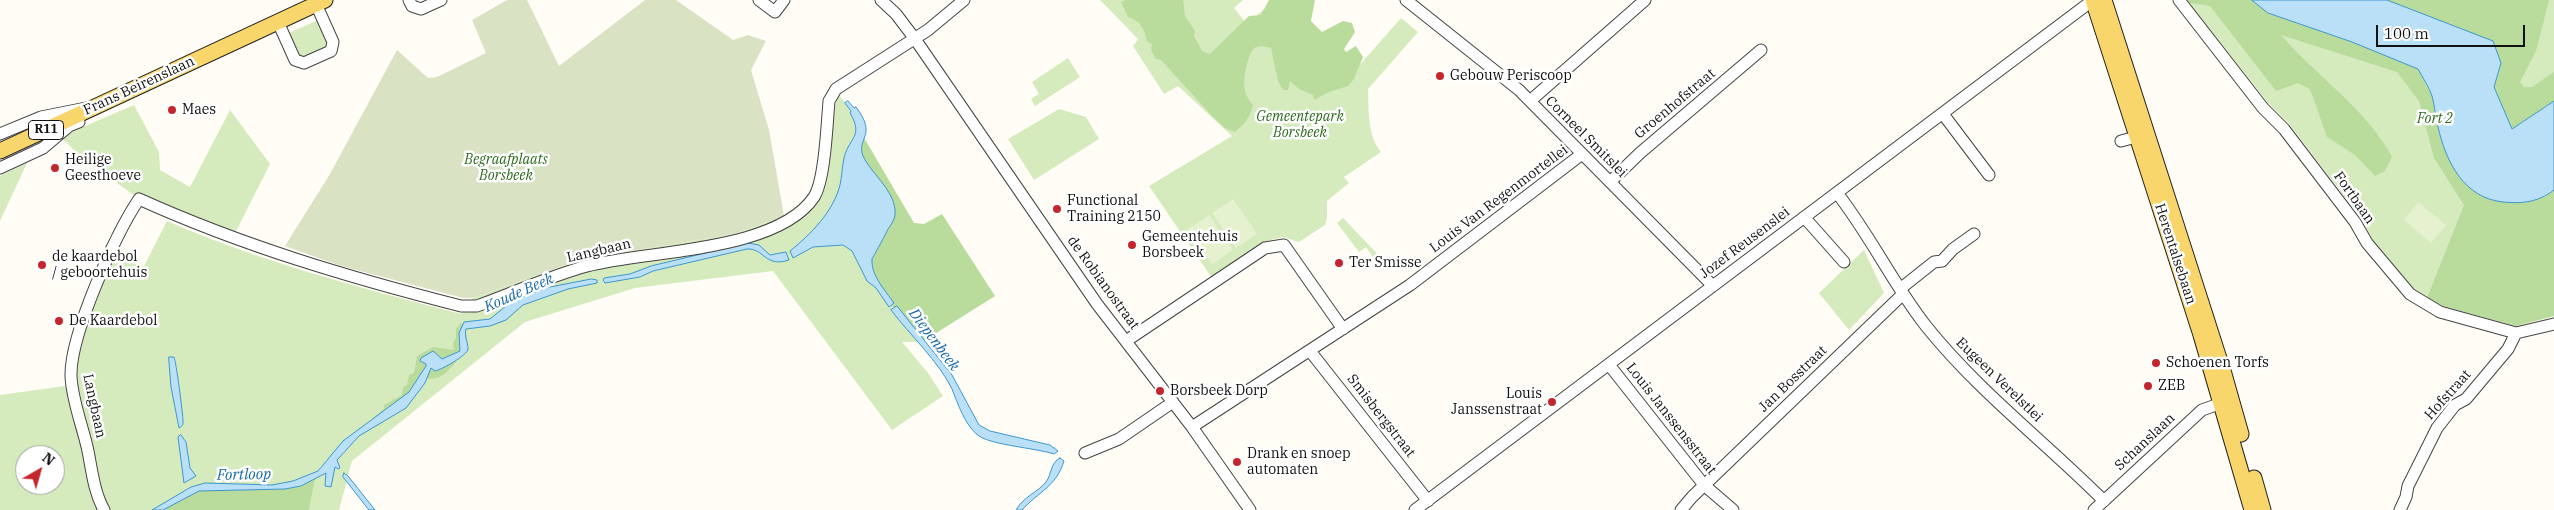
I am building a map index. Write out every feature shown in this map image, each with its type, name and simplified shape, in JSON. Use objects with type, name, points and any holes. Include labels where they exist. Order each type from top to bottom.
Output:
[{"type":"main road","name":"Frans Beirenslaan","points":[[0,151],[321,2]]},
{"type":"main road","name":"Herentalsebaan","points":[[2099,2],[2128,139],[2202,336],[2263,510]]},
{"type":"main road","name":"Herentalsebaan","points":[[2099,2],[2226,402],[2252,510]]},
{"type":"street","points":[[409,0],[412,6],[421,9],[441,0]]},
{"type":"street","points":[[758,0],[775,12],[784,0]]},
{"type":"street","name":"de Robianostraat","points":[[881,0],[896,14],[1097,304],[1192,427],[1250,510]]},
{"type":"street","points":[[914,39],[964,0]]},
{"type":"street","name":"Corneel Smitslei","points":[[1406,0],[1509,81],[1713,286]]},
{"type":"street","points":[[1530,101],[1645,0]]},
{"type":"street","name":"Fortbaan","points":[[2179,0],[2262,108],[2284,129],[2355,222],[2367,243],[2399,284],[2424,304],[2440,312],[2516,333],[2554,324]]},
{"type":"street","name":"Frans Beirenslaan","points":[[278,22],[295,60],[304,63],[332,51],[333,42],[321,2]]},
{"type":"street","name":"Jozef Reusenslei","points":[[1415,510],[1610,366],[1804,217],[2099,2]]},
{"type":"street","name":"Langbaan","points":[[104,510],[95,486],[72,385],[72,362],[92,299],[109,255],[140,199],[170,213],[233,237],[366,282],[461,306],[472,307],[587,266],[740,239],[786,223],[808,205],[820,181],[832,95],[840,86],[914,39]]},
{"type":"street","name":"Groenhofstraat","points":[[1610,182],[1640,153],[1761,50]]},
{"type":"street","points":[[0,134],[41,117],[76,108],[92,108]]},
{"type":"street","points":[[0,168],[43,148],[69,126],[79,122],[92,108]]},
{"type":"street","points":[[1943,114],[1989,175]]},
{"type":"street","name":"Louis Van Regenmortellei","points":[[1192,427],[1410,285],[1582,154]]},
{"type":"street","name":"Eugeen Verelstlei","points":[[1837,194],[1854,214],[1901,292],[1925,325],[1963,370],[2104,501]]},
{"type":"street","points":[[1804,217],[1844,262]]},
{"type":"street","name":"Jan Bosstraat","points":[[1681,510],[1901,292],[1934,262],[1942,261],[1953,249],[1974,234]]},
{"type":"street","points":[[1126,341],[1266,248],[1284,245],[1343,329]]},
{"type":"street","name":"Hofstraat","points":[[2400,510],[2406,497],[2408,486],[2437,428],[2455,405],[2466,399],[2508,349],[2516,333]]},
{"type":"street","name":"Smisbergstraat","points":[[1310,351],[1428,501]]},
{"type":"street","name":"Louis Janssensstraat","points":[[1610,366],[1704,486],[1733,510]]},
{"type":"street","points":[[1085,453],[1119,439],[1173,402]]},
{"type":"street","name":"Schanslaan","points":[[2094,510],[2202,410],[2226,402]]},
{"type":"green space","name":"Begraafplaats Borsbeek","points":[[507,0],[527,0],[559,66],[645,0],[676,0],[733,40],[748,35],[766,41],[751,70],[769,130],[784,216],[734,234],[583,259],[473,298],[463,298],[341,266],[285,246],[330,174],[397,50],[428,78],[437,77],[486,53],[472,20]]},
{"type":"green space","name":"Gemeentepark Borsbeek","points":[[1100,0],[1243,0],[1234,8],[1247,24],[1264,9],[1350,76],[1401,18],[1418,32],[1368,89],[1371,130],[1376,145],[1381,152],[1344,177],[1349,183],[1327,201],[1325,225],[1299,242],[1283,237],[1267,241],[1212,278],[1149,186],[1232,136],[1178,86],[1164,94],[1133,46],[1138,39]]},
{"type":"green space","points":[[1126,0],[1183,0],[1185,16],[1195,31],[1194,36],[1202,51],[1210,54],[1249,16],[1261,15],[1269,0],[1315,0],[1311,21],[1322,32],[1343,21],[1352,23],[1355,32],[1344,49],[1346,52],[1356,46],[1363,57],[1354,79],[1348,86],[1329,92],[1314,100],[1313,95],[1299,89],[1290,81],[1288,90],[1283,90],[1278,81],[1271,48],[1260,46],[1254,48],[1250,54],[1244,80],[1245,91],[1253,105],[1247,120],[1235,132],[1225,128],[1214,118],[1161,60],[1156,59],[1151,50],[1152,44],[1147,41],[1141,26],[1136,20],[1128,17],[1121,2]]},
{"type":"green space","name":"Fort 2","points":[[2187,0],[2554,0],[2554,316],[2516,326],[2443,306],[2414,289],[2372,239],[2361,218],[2289,124],[2268,103]]},
{"type":"green space","points":[[2187,0],[2252,0],[2268,13],[2352,42],[2418,69],[2432,96],[2438,127],[2448,159],[2545,197],[2554,190],[2554,316],[2516,326],[2443,306],[2427,298],[2464,205],[2434,158],[2419,101],[2397,72],[2281,35],[2355,108],[2381,139],[2392,157],[2385,171],[2375,176],[2355,155],[2327,137],[2310,89],[2298,83],[2276,91],[2210,6],[2190,3]]},
{"type":"green space","points":[[2387,0],[2549,0],[2536,51],[2520,82],[2524,87],[2532,87],[2554,72],[2554,101],[2512,129],[2494,87],[2501,63]]},
{"type":"green space","points":[[320,19],[329,47],[303,59],[298,58],[287,34]]},
{"type":"green space","points":[[1068,58],[1080,77],[1035,106],[1031,99],[1039,94],[1032,82]]},
{"type":"green space","points":[[839,95],[857,117],[875,281],[919,342],[902,342],[928,373],[943,396],[892,430],[773,271],[635,288],[525,322],[352,461],[339,510],[309,510],[316,476],[306,482],[157,510],[0,510],[0,395],[72,385],[72,362],[109,255],[144,266],[167,221],[275,262],[461,314],[473,298],[583,259],[734,234],[784,216],[787,227],[801,218],[812,204],[824,168],[830,129]]},
{"type":"green space","points":[[134,105],[159,152],[160,170],[190,187],[230,110],[270,164],[233,237],[139,199],[81,157],[63,138],[69,133]]},
{"type":"green space","points":[[1059,109],[1086,117],[1099,139],[1034,180],[1008,139]]},
{"type":"green space","points":[[863,136],[914,223],[924,224],[942,214],[995,296],[922,342],[919,342],[875,282],[856,189]]},
{"type":"green space","points":[[27,163],[0,221],[0,176]]},
{"type":"green space","points":[[1233,199],[1257,234],[1236,248],[1212,213]]},
{"type":"green space","points":[[2418,202],[2446,225],[2431,243],[2404,220]]},
{"type":"green space","points":[[1209,215],[1233,250],[1212,264],[1188,229]]},
{"type":"green space","points":[[1343,218],[1388,265],[1381,269],[1366,247],[1359,252],[1337,223]]},
{"type":"green space","points":[[1864,250],[1884,293],[1849,330],[1819,293]]},
{"type":"green space","points":[[462,323],[466,329],[467,348],[449,370],[432,379],[424,378],[405,407],[376,427],[372,419],[384,409],[384,405],[402,395],[403,387],[407,385],[409,375],[414,373],[417,356],[433,347],[454,350],[453,343],[456,338],[456,328]]},
{"type":"green space","points":[[316,476],[309,510],[157,510],[194,489],[277,487]]},
{"type":"water","points":[[2252,0],[2387,0],[2493,41],[2501,63],[2494,87],[2512,129],[2554,101],[2554,190],[2536,200],[2517,203],[2489,199],[2478,194],[2467,186],[2459,176],[2446,153],[2441,140],[2432,96],[2418,69],[2352,42],[2268,13]]},
{"type":"water","points":[[848,101],[854,108],[856,107],[865,124],[866,131],[862,145],[863,156],[888,191],[895,207],[893,221],[872,259],[876,277],[894,303],[889,307],[876,288],[867,281],[852,251],[843,245],[813,247],[793,258],[790,251],[820,222],[837,195],[846,151],[856,132],[851,111],[845,103]]},
{"type":"water","points":[[748,243],[759,245],[770,255],[786,252],[789,260],[775,262],[757,251],[747,249],[653,271],[640,277],[605,283],[603,280],[604,278],[630,274],[651,266]]},
{"type":"water","points":[[592,279],[597,280],[597,283],[568,289],[523,305],[506,320],[490,326],[466,329],[467,352],[443,368],[435,371],[431,368],[425,383],[406,408],[359,436],[337,460],[340,468],[335,467],[331,487],[325,486],[326,473],[301,486],[285,489],[199,491],[163,510],[152,510],[191,487],[205,483],[272,485],[293,481],[318,471],[343,441],[409,392],[426,366],[426,364],[420,361],[421,358],[433,351],[442,359],[460,351],[459,333],[464,322],[490,319],[512,301],[545,288]]},
{"type":"water","points":[[897,306],[952,375],[979,425],[990,431],[1050,445],[1058,451],[1054,454],[1003,444],[985,439],[974,432],[966,421],[952,389],[940,369],[891,310]]},
{"type":"water","points":[[169,357],[174,357],[182,409],[183,425],[179,428],[171,387]]},
{"type":"water","points":[[181,435],[186,442],[190,468],[196,476],[184,483],[178,437]]},
{"type":"water","points":[[1060,458],[1064,461],[1061,470],[1046,489],[1022,510],[1016,510],[1023,501],[1046,482],[1054,463]]},
{"type":"water","points":[[344,473],[375,510],[369,510],[343,477]]},
{"type":"place","name":"Gebouw Periscoop","points":[[1440,76]]},
{"type":"place","name":"Maes","points":[[172,110]]},
{"type":"place","name":"Heilige Geesthoeve","points":[[55,168]]},
{"type":"place","name":"Functional Training 2150","points":[[1057,209]]},
{"type":"place","name":"Gemeentehuis Borsbeek","points":[[1132,245]]},
{"type":"place","name":"Ter Smisse","points":[[1339,263]]},
{"type":"place","name":"de kaardebol / geboortehuis","points":[[42,265]]},
{"type":"place","name":"De Kaardebol","points":[[59,321]]},
{"type":"place","name":"Schoenen Torfs","points":[[2156,363]]},
{"type":"place","name":"ZEB","points":[[2148,386]]},
{"type":"place","name":"Borsbeek Dorp","points":[[1160,391]]},
{"type":"place","name":"Louis Janssenstraat","points":[[1552,402]]},
{"type":"place","name":"Drank en snoep automaten","points":[[1237,462]]},
{"type":"water label","name":"Koude Beek","points":[[519,293]]},
{"type":"water label","name":"Diepenbeek","points":[[934,340]]},
{"type":"water label","name":"Fortloop","points":[[244,475]]}]
